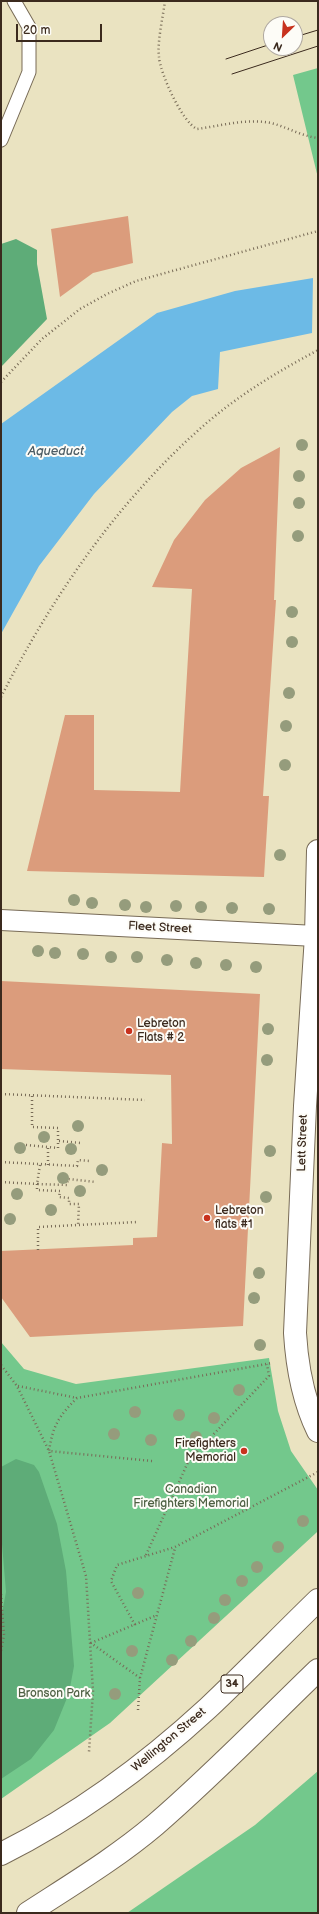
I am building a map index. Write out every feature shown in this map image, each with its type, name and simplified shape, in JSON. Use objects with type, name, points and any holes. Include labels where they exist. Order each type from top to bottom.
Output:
[{"type":"main road","name":"Lett Street","points":[[318,851],[317,936],[304,1114],[295,1332],[297,1359],[303,1392],[318,1431]]},
{"type":"main road","name":"Wellington Street","points":[[1,1854],[84,1806],[142,1764],[207,1709],[318,1600]]},
{"type":"main road","points":[[28,1913],[111,1858],[154,1825],[200,1785],[318,1670]]},
{"type":"street","name":"Fleet Street","points":[[1,920],[317,936]]},
{"type":"lane","points":[[1,140],[29,72],[29,27],[14,1]]},
{"type":"path","points":[[165,1],[158,56],[170,91],[189,123],[197,129],[254,121],[272,123],[303,135],[318,138]]},
{"type":"path","points":[[1,382],[42,339],[80,309],[107,294],[136,281],[318,231]]},
{"type":"path","points":[[1,697],[55,604],[110,526],[143,486],[203,426],[279,370],[318,350]]},
{"type":"path","points":[[1,1094],[145,1100]]},
{"type":"path","points":[[26,1145],[58,1148],[59,1141],[58,1128],[32,1127],[32,1096]]},
{"type":"path","points":[[59,1141],[81,1144]]},
{"type":"path","points":[[48,1147],[48,1165]]},
{"type":"path","points":[[1,1162],[77,1166],[78,1160],[90,1161]]},
{"type":"path","points":[[40,1164],[37,1190],[60,1192],[60,1197],[70,1198],[69,1204],[79,1204],[78,1225]]},
{"type":"path","points":[[1,1182],[67,1185],[68,1179],[96,1182]]},
{"type":"path","points":[[38,1250],[38,1227],[138,1222]]},
{"type":"path","points":[[17,1386],[77,1398],[297,1359]]},
{"type":"path","points":[[146,1556],[189,1460],[269,1376],[267,1364]]},
{"type":"path","points":[[1,1365],[17,1386],[49,1451],[86,1576],[93,1691],[90,1752]]},
{"type":"path","points":[[49,1451],[55,1423],[64,1410],[77,1398]]},
{"type":"path","points":[[49,1451],[152,1461]]},
{"type":"path","points":[[135,1625],[112,1581],[117,1565],[175,1547],[318,1472]]},
{"type":"path","points":[[138,1710],[140,1678],[175,1547]]},
{"type":"path","points":[[1,1594],[4,1635],[1,1651]]},
{"type":"path","points":[[91,1644],[157,1615]]},
{"type":"path","points":[[91,1644],[140,1678]]},
{"type":"green space","points":[[318,68],[318,178],[293,75]]},
{"type":"green space","points":[[16,239],[37,250],[37,264],[47,319],[1,367],[1,244]]},
{"type":"green space","name":"Canadian Firefighters Memorial","points":[[1,1342],[24,1369],[76,1384],[269,1358],[278,1411],[291,1451],[318,1490],[318,1531],[110,1723],[1,1799]]},
{"type":"green space","name":"Bronson Park","points":[[16,1459],[34,1465],[39,1472],[57,1524],[66,1571],[74,1666],[69,1693],[54,1730],[31,1759],[1,1779],[1,1618],[6,1592],[1,1532],[1,1467]]},
{"type":"green space","points":[[318,1771],[318,1913],[127,1913],[255,1825]]},
{"type":"water","name":"Aqueduct","points":[[313,278],[312,333],[220,352],[218,389],[192,396],[172,412],[94,494],[39,566],[1,634],[1,424],[157,313],[235,291]]},
{"type":"building","points":[[128,216],[133,263],[93,273],[60,297],[51,229]]},
{"type":"building","points":[[280,447],[274,600],[276,600],[263,796],[269,796],[264,877],[27,871],[65,715],[94,715],[94,790],[180,792],[192,589],[152,587],[174,540],[205,500],[241,468]]},
{"type":"building","points":[[1,981],[260,994],[243,1326],[30,1337],[1,1297],[1,1251],[133,1245],[133,1238],[157,1237],[162,1143],[172,1144],[171,1075],[1,1069]]},
{"type":"tram line","points":[[303,35],[318,30]]},
{"type":"tram line","points":[[232,74],[318,46]]},
{"type":"tram line","points":[[226,59],[263,47]]},
{"type":"place","name":"Lebreton Flats # 2","points":[[129,1031]]},
{"type":"place","name":"Lebreton flats #1","points":[[207,1218]]},
{"type":"place","name":"Firefighters Memorial","points":[[244,1451]]}]
